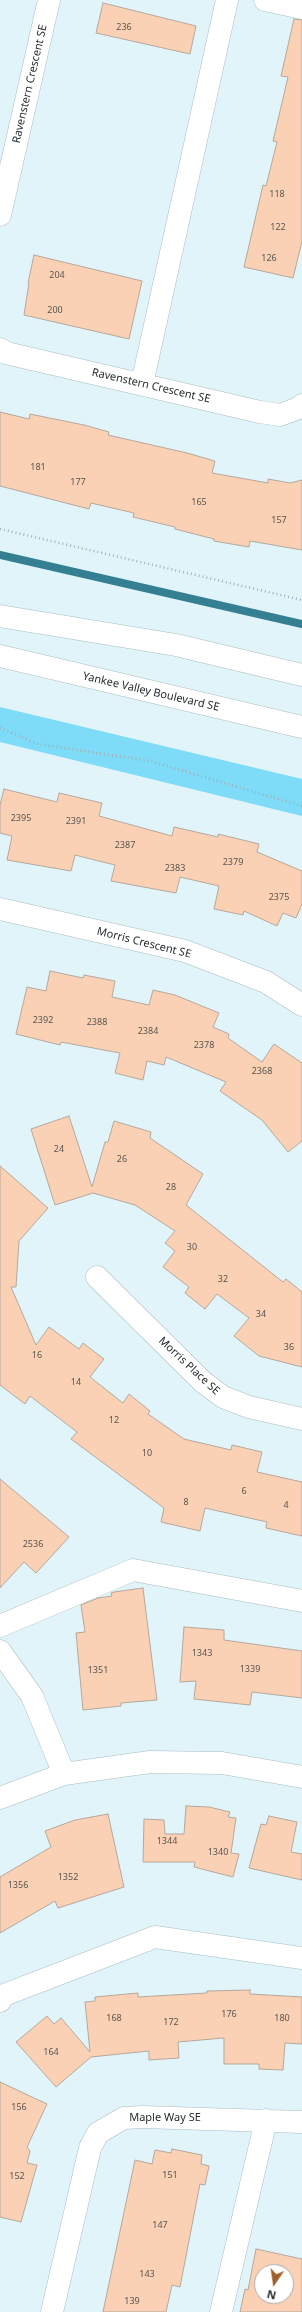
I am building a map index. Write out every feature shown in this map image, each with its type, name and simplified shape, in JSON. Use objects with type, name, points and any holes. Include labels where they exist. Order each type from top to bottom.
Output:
[{"type":"street","name":"Ravenstern Crescent SE","points":[[0,214],[49,0]]},
{"type":"street","points":[[142,384],[227,0]]},
{"type":"street","points":[[265,0],[302,8]]},
{"type":"street","name":"Ravenstern Crescent SE","points":[[0,349],[6,353],[274,414],[280,414],[301,408]]},
{"type":"street","points":[[0,616],[176,645],[302,675]]},
{"type":"street","name":"Yankee Valley Boulevard SE","points":[[0,656],[302,727]]},
{"type":"street","name":"Morris Crescent SE","points":[[0,909],[185,951],[266,982],[302,1006]]},
{"type":"street","name":"Morris Place SE","points":[[97,1277],[203,1382],[223,1398],[249,1407],[302,1420]]},
{"type":"street","points":[[0,1626],[133,1570],[302,1601]]},
{"type":"street","points":[[0,1651],[32,1696],[64,1774]]},
{"type":"street","points":[[0,1798],[64,1774],[150,1762],[222,1763],[302,1776]]},
{"type":"street","points":[[0,2001],[4,1995],[155,1937],[302,1958]]},
{"type":"street","name":"Maple Way SE","points":[[52,2312],[90,2148],[98,2133],[124,2118],[302,2122]]},
{"type":"street","points":[[221,2312],[266,2120]]},
{"type":"path","points":[[0,529],[302,600]]},
{"type":"path","points":[[0,728],[38,744],[150,761],[302,806]]},
{"type":"shaded area","points":[[0,707],[302,779],[302,816],[0,742]]},
{"type":"building","points":[[103,3],[196,26],[190,54],[96,33]]},
{"type":"building","points":[[294,19],[302,20],[302,241],[293,278],[244,267],[263,185],[266,186],[277,142],[273,141],[288,77],[281,76]]},
{"type":"building","points":[[34,255],[142,281],[129,339],[24,315],[28,283]]},
{"type":"building","points":[[0,412],[29,419],[30,414],[84,425],[109,432],[108,435],[215,461],[212,473],[268,483],[268,479],[290,483],[302,480],[302,550],[250,541],[249,547],[214,541],[214,539],[175,529],[175,527],[133,517],[134,513],[91,503],[89,509],[0,486]]},
{"type":"building","points":[[4,789],[57,802],[59,793],[102,803],[99,816],[172,836],[174,827],[218,837],[218,834],[259,844],[257,852],[302,871],[302,904],[296,918],[283,913],[277,926],[244,911],[243,915],[214,909],[219,886],[180,877],[176,893],[111,881],[115,865],[75,855],[71,871],[7,860],[12,836],[0,833],[0,805]]},
{"type":"building","points":[[50,971],[83,978],[84,975],[115,981],[112,997],[149,1005],[153,990],[175,995],[219,1013],[213,1027],[229,1034],[228,1038],[262,1062],[274,1044],[302,1063],[302,1141],[288,1152],[262,1120],[220,1091],[226,1082],[166,1057],[164,1065],[147,1061],[143,1080],[115,1073],[120,1053],[61,1042],[60,1045],[16,1034],[27,987],[46,991]]},
{"type":"building","points":[[69,1116],[92,1187],[105,1142],[108,1142],[114,1121],[151,1132],[150,1138],[203,1174],[186,1205],[283,1282],[286,1279],[302,1292],[302,1367],[259,1356],[234,1336],[249,1318],[217,1294],[205,1309],[185,1293],[189,1287],[163,1267],[175,1251],[165,1243],[175,1231],[135,1205],[93,1193],[55,1205],[31,1129]]},
{"type":"building","points":[[0,1166],[48,1208],[19,1241],[16,1287],[11,1287],[36,1345],[49,1327],[79,1349],[83,1343],[104,1359],[90,1377],[123,1403],[129,1394],[150,1411],[148,1414],[184,1439],[231,1450],[232,1445],[262,1452],[257,1472],[302,1482],[302,1536],[266,1528],[267,1522],[205,1508],[200,1531],[161,1522],[164,1508],[71,1439],[77,1432],[30,1396],[25,1404],[0,1385]]},
{"type":"building","points":[[0,1479],[69,1537],[36,1573],[24,1562],[0,1588]]},
{"type":"building","points":[[143,1588],[157,1700],[121,1703],[121,1706],[83,1710],[76,1633],[85,1632],[81,1605],[98,1598],[112,1596],[111,1593],[114,1592]]},
{"type":"building","points":[[184,1627],[224,1630],[224,1640],[302,1651],[302,1698],[252,1692],[250,1705],[194,1699],[196,1681],[180,1682]]},
{"type":"building","points":[[186,1806],[209,1807],[230,1812],[228,1817],[236,1818],[231,1853],[239,1854],[233,1877],[194,1867],[195,1862],[143,1862],[144,1819],[164,1820],[165,1834],[184,1834]]},
{"type":"building","points":[[108,1814],[124,1887],[58,1908],[55,1901],[0,1933],[0,1877],[51,1847],[45,1831],[75,1820]]},
{"type":"building","points":[[269,1816],[297,1822],[291,1852],[302,1854],[302,1880],[249,1868],[261,1824],[266,1825]]},
{"type":"building","points":[[250,1990],[250,1994],[302,1997],[302,2044],[285,2043],[283,2070],[259,2069],[259,2064],[224,2064],[224,2038],[178,2042],[179,2058],[149,2060],[149,2051],[91,2057],[56,2087],[16,2042],[47,2016],[54,2024],[61,2018],[90,2052],[85,2002],[95,2001],[95,1997],[138,1993],[138,1997],[207,1993],[207,1991]]},
{"type":"building","points":[[0,2082],[47,2104],[27,2147],[30,2151],[27,2163],[37,2165],[21,2222],[0,2217]]},
{"type":"building","points":[[172,2149],[202,2155],[201,2164],[209,2166],[205,2185],[200,2184],[180,2287],[172,2285],[166,2312],[103,2312],[135,2160],[152,2164],[155,2150],[171,2153]]},
{"type":"building","points":[[256,2249],[302,2259],[302,2312],[240,2312],[245,2289],[248,2290]]},
{"type":"waterway","points":[[0,555],[302,624]]}]
